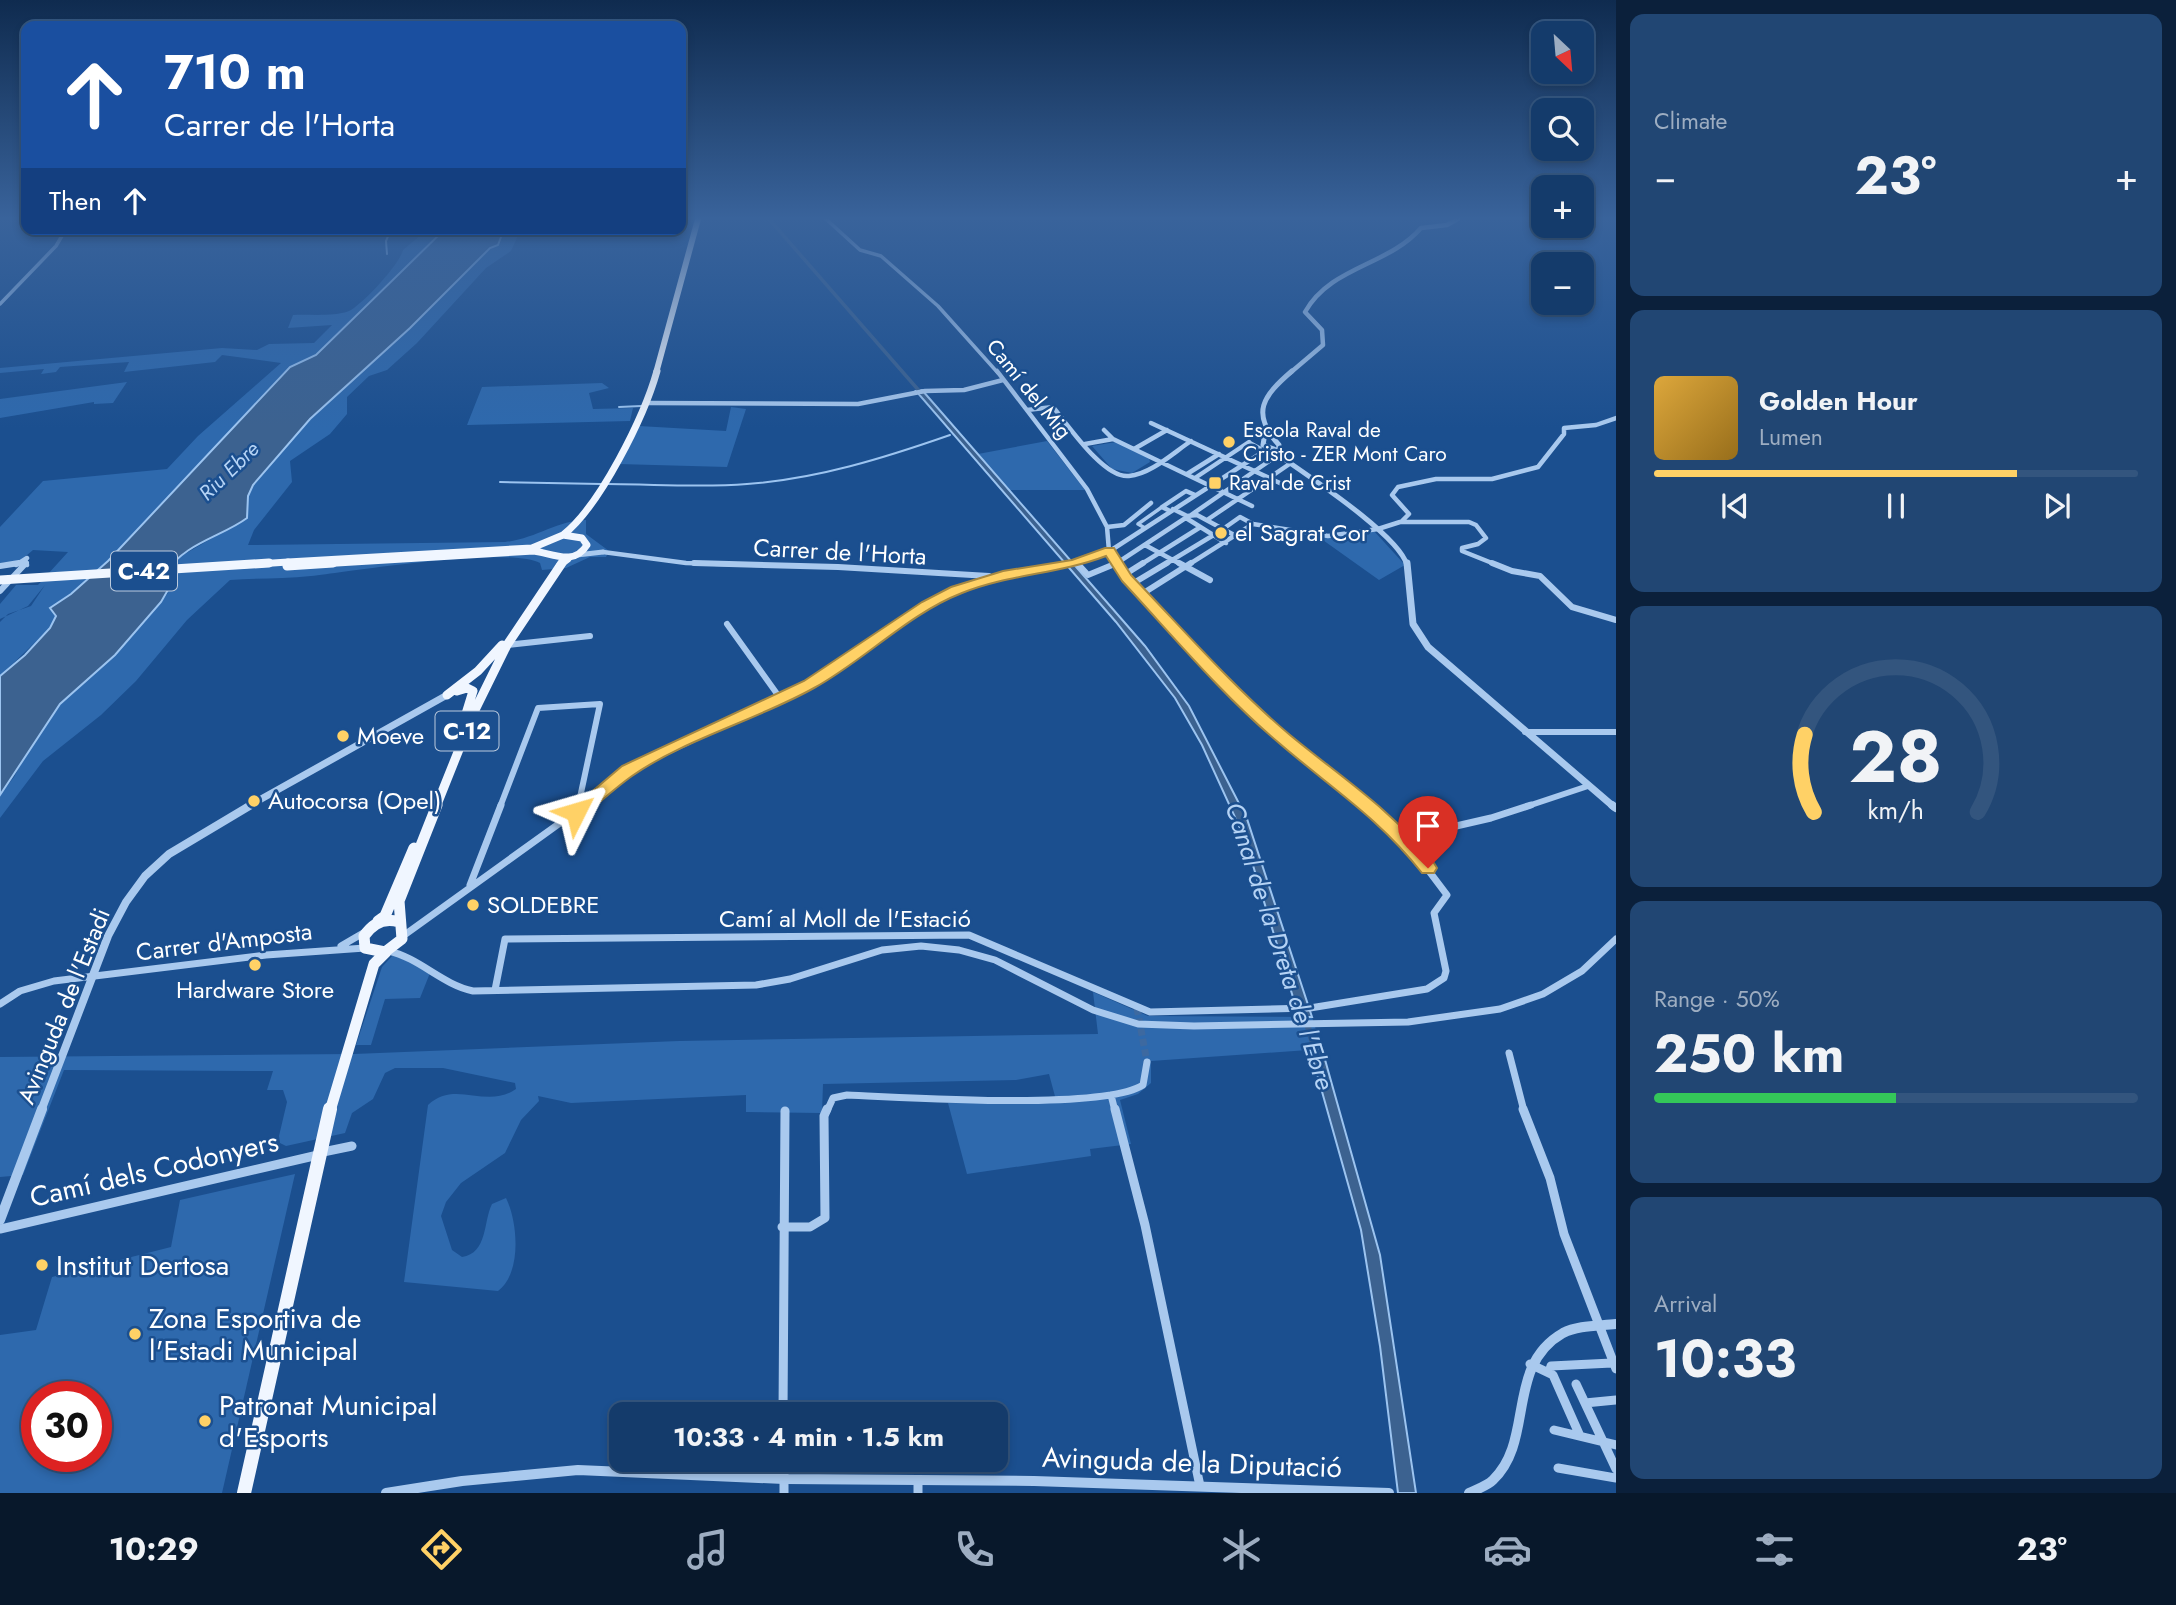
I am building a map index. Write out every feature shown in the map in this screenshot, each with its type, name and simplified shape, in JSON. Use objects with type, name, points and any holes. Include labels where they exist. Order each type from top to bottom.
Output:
[{"type":"main road","points":[[550,542],[563,536],[582,520],[648,403],[679,289]]},
{"type":"main road","points":[[485,551],[521,547],[556,533],[576,521],[594,500]]},
{"type":"main road","points":[[563,536],[584,540],[582,520]]},
{"type":"main road","name":"C-12","points":[[403,938],[399,901],[474,712],[505,645],[557,567],[586,548],[584,540]]},
{"type":"main road","name":"C-42","points":[[0,582],[533,548],[550,542]]},
{"type":"main road","name":"C-12","points":[[366,931],[385,916],[465,717],[552,566],[547,548],[550,542]]},
{"type":"main road","points":[[518,552],[541,555],[547,560],[549,568],[544,579]]},
{"type":"main road","name":"C-42","points":[[288,564],[518,552],[550,554]]},
{"type":"main road","points":[[550,554],[575,556]]},
{"type":"main road","points":[[447,695],[505,645]]},
{"type":"main road","points":[[447,695],[463,688],[472,691],[465,717]]},
{"type":"main road","points":[[377,922],[391,919],[400,922]]},
{"type":"main road","points":[[366,931],[363,940],[374,964]]},
{"type":"main road","points":[[244,1493],[319,1154],[347,1045],[374,964],[403,938]]},
{"type":"main road","points":[[367,949],[387,951]]},
{"type":"street","points":[[0,304],[15,289]]},
{"type":"street","name":"Camí del Mig","points":[[919,289],[985,356],[1087,489],[1107,527],[1109,551]]},
{"type":"street","points":[[1264,447],[1265,433],[1260,416],[1272,389],[1309,360],[1323,345],[1322,330],[1305,312],[1316,294],[1323,289]]},
{"type":"street","points":[[648,403],[858,404],[924,392],[964,390],[1003,380]]},
{"type":"street","points":[[1027,410],[1052,407],[1106,468],[1124,478],[1136,475],[1191,441]]},
{"type":"street","points":[[1400,522],[1409,514],[1392,495],[1398,487],[1436,479],[1492,479],[1538,467],[1564,434],[1564,428],[1570,425],[1596,425],[1616,418]]},
{"type":"street","points":[[1151,423],[1282,484]]},
{"type":"street","points":[[1104,430],[1113,439],[1252,506]]},
{"type":"street","points":[[1135,449],[1167,430]]},
{"type":"street","points":[[1265,433],[1274,441],[1288,465],[1378,529],[1409,565],[1411,613],[1418,636],[1523,732],[1616,808]]},
{"type":"street","points":[[1085,444],[1113,439]]},
{"type":"street","points":[[1145,528],[1138,524],[1186,491],[1195,495],[1274,441]]},
{"type":"street","points":[[1188,474],[1249,442],[1278,452]]},
{"type":"street","points":[[1076,563],[1088,575],[1116,564],[1255,471],[1278,452]]},
{"type":"street","points":[[1195,478],[1222,456]]},
{"type":"street","points":[[1207,520],[1288,465]]},
{"type":"street","name":"Carrer de l'Horta","points":[[603,552],[686,563],[838,567],[963,576],[1003,575],[1066,566],[1109,551],[1195,495]]},
{"type":"street","points":[[1107,527],[1122,526],[1151,503]]},
{"type":"street","points":[[1162,507],[1187,517],[1207,520],[1237,536]]},
{"type":"street","points":[[1187,517],[1199,528],[1226,543]]},
{"type":"street","points":[[1223,529],[1240,517],[1254,524],[1328,536],[1378,529],[1400,522],[1476,525],[1486,538],[1478,544],[1462,548],[1462,551],[1512,571],[1540,576],[1572,607],[1616,620]]},
{"type":"street","points":[[1142,594],[1254,524]]},
{"type":"street","points":[[1124,575],[1199,528]]},
{"type":"street","points":[[1132,584],[1212,536]]},
{"type":"street","points":[[584,540],[603,552]]},
{"type":"street","points":[[1145,545],[1210,580]]},
{"type":"street","points":[[1109,551],[1132,584],[1284,738],[1372,807],[1404,838],[1491,818],[1588,786]]},
{"type":"street","points":[[575,556],[603,552]]},
{"type":"street","points":[[0,566],[27,566],[24,562]]},
{"type":"street","points":[[0,591],[16,568]]},
{"type":"street","points":[[948,575],[957,587]]},
{"type":"street","points":[[407,953],[403,938],[426,917],[576,812],[635,767],[828,673],[957,587],[1003,575]]},
{"type":"street","points":[[957,587],[963,576]]},
{"type":"street","points":[[963,576],[967,586]]},
{"type":"street","points":[[727,624],[780,698]]},
{"type":"street","points":[[505,645],[590,636]]},
{"type":"street","name":"Avinguda de l'Estadi","points":[[0,1219],[92,976],[126,902],[145,876],[169,854],[195,836],[447,695]]},
{"type":"street","points":[[470,885],[538,708],[600,704],[576,812]]},
{"type":"street","points":[[1523,732],[1616,732]]},
{"type":"street","name":"Camí al Moll de l'Estació","points":[[495,990],[505,939],[969,935],[1150,1012],[1251,1012],[1295,1007],[1310,1009],[1427,989],[1444,978],[1446,971],[1434,913],[1447,895],[1404,838]]},
{"type":"street","points":[[400,922],[426,917]]},
{"type":"street","points":[[332,949],[366,931]]},
{"type":"street","points":[[387,951],[407,953],[459,989],[495,990],[744,987],[795,979],[871,952],[916,946],[980,955],[1017,970],[1086,1008],[1138,1024],[1316,1023],[1419,1021],[1519,1004],[1563,985],[1583,972],[1616,939]]},
{"type":"street","name":"Carrer d'Amposta","points":[[0,1004],[36,985],[92,976],[332,949],[367,949]]},
{"type":"street","points":[[1509,1053],[1517,1094],[1550,1178],[1564,1234],[1614,1366],[1551,1366],[1549,1373]]},
{"type":"street","points":[[782,1227],[810,1227],[825,1218],[824,1116],[833,1098],[847,1095],[1064,1098],[1111,1095],[1141,1087],[1146,1080],[1147,1062]]},
{"type":"street","points":[[1111,1095],[1151,1251],[1194,1488]]},
{"type":"street","points":[[783,1402],[782,1227],[785,1111]]},
{"type":"street","name":"Camí dels Codonyers","points":[[0,1229],[352,1146]]},
{"type":"street","points":[[1475,1492],[1495,1479],[1515,1441],[1523,1380],[1530,1364],[1552,1340],[1566,1332],[1616,1324]]},
{"type":"street","points":[[1530,1364],[1549,1373],[1559,1386],[1580,1436]]},
{"type":"street","points":[[1576,1384],[1616,1469]]},
{"type":"street","points":[[1585,1403],[1616,1400]]},
{"type":"street","points":[[1554,1430],[1616,1445]]},
{"type":"street","points":[[1558,1468],[1616,1478]]},
{"type":"street","name":"Avinguda de la Diputació","points":[[386,1493],[462,1481],[578,1470],[918,1487],[1194,1488],[1388,1493]]},
{"type":"street","points":[[784,1472],[784,1493]]},
{"type":"shaded area","points":[[375,289],[384,289],[316,355],[290,367],[108,561],[71,594],[50,608],[56,616],[50,628],[0,676],[0,622],[6,616],[0,619],[0,604],[16,585],[38,585],[68,552],[33,550],[20,561],[0,563],[0,527],[43,481],[167,469],[198,436],[281,363],[222,355],[215,362],[124,372],[129,362],[60,367],[56,372],[41,374],[44,369],[0,373],[0,368],[222,348],[257,350],[269,344],[314,343],[332,325],[288,328],[293,315],[343,313],[355,307]],"holes":[[[45,585],[31,606],[19,610],[28,606]]]},
{"type":"shaded area","points":[[449,289],[467,289],[417,343],[387,370],[369,376],[347,397],[347,414],[330,434],[290,461],[292,482],[254,530],[248,545],[505,542],[566,523],[586,520],[586,534],[609,551],[606,557],[590,557],[566,568],[542,570],[540,563],[522,558],[464,558],[301,577],[230,580],[187,620],[136,681],[101,715],[43,761],[0,818],[0,795],[14,777],[28,751],[60,704],[115,655],[168,593],[170,567],[183,555],[247,518],[248,496],[253,485],[310,419]]},
{"type":"shaded area","points":[[127,382],[113,403],[94,402],[0,418],[0,399]]},
{"type":"shaded area","points":[[602,383],[609,388],[589,393],[593,409],[633,408],[630,421],[467,425],[482,387]]},
{"type":"shaded area","points":[[731,407],[746,409],[727,467],[618,464],[639,426],[726,431]]},
{"type":"shaded area","points":[[1047,441],[1085,490],[1009,490],[978,454]]},
{"type":"shaded area","points":[[1116,442],[1149,458],[1150,462],[1132,473],[1112,469],[1092,446]]},
{"type":"shaded area","points":[[1374,531],[1405,565],[1379,580],[1320,538]]},
{"type":"shaded area","points":[[393,955],[430,973],[420,998],[385,999],[371,1045],[356,1045],[382,967]]},
{"type":"shaded area","points":[[1093,992],[1148,1016],[1312,1017],[1322,1049],[1151,1061],[1151,1083],[1138,1094],[1120,1100],[1131,1144],[1090,1149],[1091,1156],[967,1174],[948,1103],[1056,1100],[1049,1074],[1016,1080],[823,1084],[822,1113],[746,1112],[746,1095],[571,1103],[538,1096],[539,1101],[521,1120],[505,1153],[461,1183],[446,1202],[441,1216],[452,1250],[462,1257],[476,1250],[481,1243],[492,1204],[506,1198],[513,1220],[516,1247],[511,1272],[498,1291],[404,1282],[428,1105],[449,1094],[493,1097],[505,1095],[516,1089],[515,1083],[443,1068],[395,1068],[385,1073],[373,1099],[352,1113],[345,1133],[286,1146],[280,1143],[279,1136],[287,1102],[283,1090],[267,1090],[273,1071],[64,1070],[23,1175],[0,1177],[0,1057],[354,1054],[679,1041],[1098,1034]]},
{"type":"shaded area","name":"Zona Esportiva de l'Estadi Municipal","points":[[295,1174],[222,1493],[0,1493],[0,1335],[36,1330],[52,1277],[171,1247],[180,1200]]},
{"type":"water","name":"Riu Ebre","points":[[384,289],[449,289],[310,419],[253,485],[248,496],[247,518],[193,547],[174,562],[167,572],[172,583],[161,602],[115,655],[60,704],[0,795],[0,676],[25,655],[50,628],[56,616],[50,608],[71,594],[108,561],[290,367],[316,355]]},
{"type":"water","points":[[922,390],[1145,646],[1189,706],[1247,819],[1312,1017],[1299,1017],[1245,839],[1202,745],[1175,698],[1116,622],[916,391]]},
{"type":"water","points":[[1310,1049],[1322,1049],[1380,1255],[1416,1493],[1398,1493],[1380,1346],[1361,1230]]},
{"type":"waterway","name":"Canal de la Dreta de l'Ebre","points":[[830,289],[921,393]]},
{"type":"waterway","points":[[619,407],[641,406]]},
{"type":"waterway","points":[[607,484],[712,486],[773,481],[850,466],[950,435]]},
{"type":"waterway","points":[[500,482],[601,484]]},
{"type":"waterway","name":"Canal de la Dreta de l'Ebre","points":[[1303,1011],[1317,1056]]},
{"type":"tunnel","points":[[1137,1008],[1147,1062]]},
{"type":"place","name":"Escola Raval de Cristo - ZER Mont Caro","points":[[1229,442]]},
{"type":"place","name":"Raval de Crist","points":[[1215,483]]},
{"type":"place","name":"el Sagrat Cor","points":[[1221,533]]},
{"type":"place","name":"Moeve","points":[[343,736]]},
{"type":"place","name":"Autocorsa (Opel)","points":[[254,801]]},
{"type":"place","name":"SOLDEBRE","points":[[473,905]]},
{"type":"place","name":"Hardware Store","points":[[255,965]]},
{"type":"place","name":"Institut Dertosa","points":[[42,1265]]},
{"type":"place","name":"Zona Esportiva de l'Estadi Municipal","points":[[135,1334]]},
{"type":"place","name":"Patronat Municipal d'Esports","points":[[205,1421]]},
{"type":"route","points":[[576,812],[628,771],[710,729],[809,684],[927,605],[956,590],[1003,575],[1074,564],[1109,551],[1126,578],[1221,678],[1240,693],[1284,738],[1372,807],[1404,838],[1428,868]]}]
